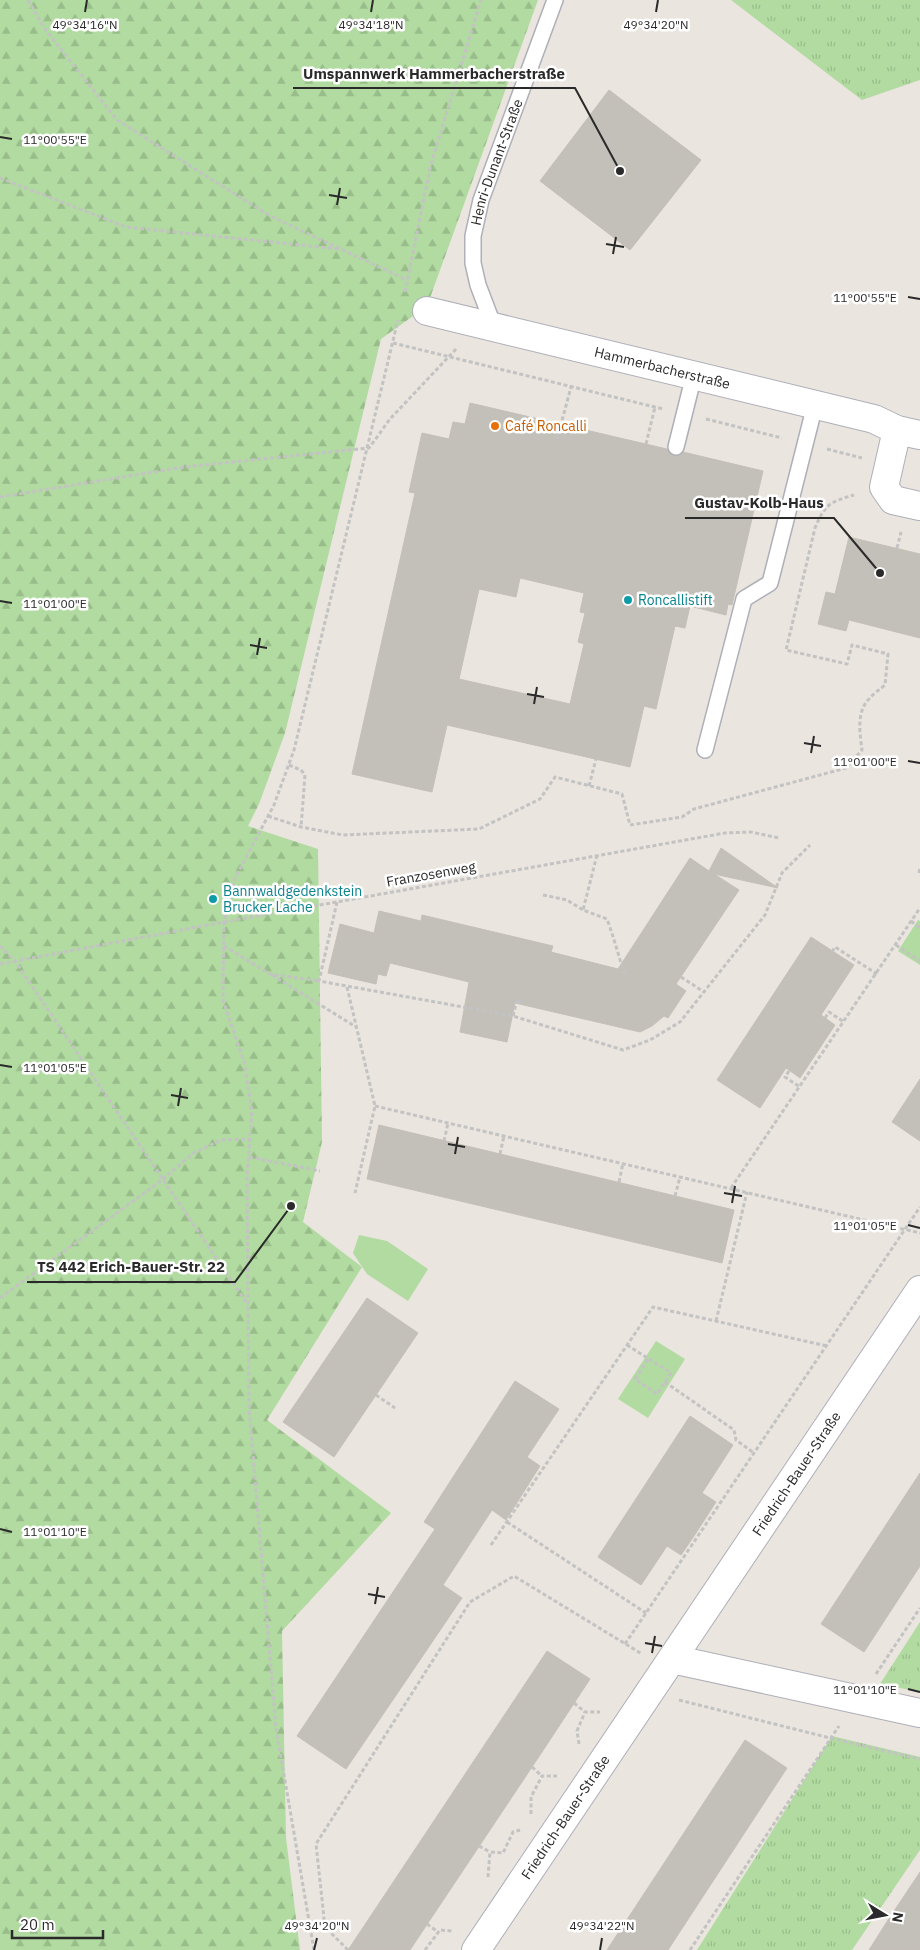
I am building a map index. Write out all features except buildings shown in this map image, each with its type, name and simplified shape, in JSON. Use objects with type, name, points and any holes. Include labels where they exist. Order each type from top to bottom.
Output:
[{"type":"street","name":"Hammerbacherstraße","points":[[427,311],[874,419],[909,433],[890,464],[884,487],[893,500],[920,506]]},
{"type":"street","name":"Friedrich-Bauer-Straße","points":[[476,1950],[920,1290]]},
{"type":"street","points":[[669,1664],[920,1713]]},
{"type":"lane","name":"Henri-Dunant-Straße","points":[[494,327],[478,285],[473,263],[473,236],[481,200],[555,0]]},
{"type":"lane","points":[[676,447],[694,375]]},
{"type":"lane","points":[[705,750],[744,599],[770,583],[815,405]]},
{"type":"path","points":[[28,0],[45,28],[118,120],[270,216],[407,280]]},
{"type":"path","points":[[404,296],[431,164],[481,0]]},
{"type":"path","points":[[0,178],[126,227],[343,250]]},
{"type":"path","points":[[314,1950],[276,1728],[249,1407],[246,1303],[248,1157],[252,1111],[244,1062],[223,1000],[224,922],[235,878],[268,816],[289,765],[400,314]]},
{"type":"path","points":[[0,497],[184,467],[368,448],[390,419],[463,342],[494,327]]},
{"type":"path","points":[[393,343],[890,464]]},
{"type":"path","points":[[556,439],[571,387]]},
{"type":"path","points":[[646,444],[655,407]]},
{"type":"path","points":[[268,816],[300,827],[323,832],[360,835],[479,828],[540,799],[555,777],[622,794],[630,825],[682,818],[694,808],[846,768],[862,750],[859,729],[862,714],[867,700],[884,686],[888,654],[852,645],[847,664],[786,650],[815,528],[822,512],[831,503],[854,495]]},
{"type":"path","points":[[897,548],[903,527]]},
{"type":"path","points":[[589,786],[596,759]]},
{"type":"path","points":[[289,765],[301,770],[305,775],[300,827]]},
{"type":"path","name":"Franzosenweg","points":[[0,964],[724,833],[751,832],[779,838]]},
{"type":"path","points":[[270,974],[513,1016],[624,1050],[650,1040],[680,1022],[765,915],[782,873],[810,845]]},
{"type":"path","points":[[583,910],[597,855]]},
{"type":"path","points":[[919,873],[920,868]]},
{"type":"path","points":[[544,895],[567,900],[583,910],[607,918],[618,946],[619,959],[625,976]]},
{"type":"path","points":[[319,981],[337,902]]},
{"type":"path","points":[[731,1188],[920,908]]},
{"type":"path","points":[[911,921],[920,928]]},
{"type":"path","points":[[896,945],[920,961]]},
{"type":"path","points":[[0,946],[15,962],[246,1303]]},
{"type":"path","points":[[224,946],[357,1028]]},
{"type":"path","points":[[832,952],[835,947],[877,974]]},
{"type":"path","points":[[680,977],[704,992]]},
{"type":"path","points":[[346,986],[375,1106],[355,1193]]},
{"type":"path","points":[[513,1016],[518,996]]},
{"type":"path","points":[[517,1000],[524,1002]]},
{"type":"path","points":[[825,1018],[828,1012],[844,1022]]},
{"type":"path","points":[[789,1071],[785,1077],[800,1087]]},
{"type":"path","points":[[375,1106],[920,1232]]},
{"type":"path","points":[[444,1141],[448,1123]]},
{"type":"path","points":[[500,1154],[504,1136]]},
{"type":"path","points":[[0,1298],[162,1180],[192,1154],[221,1140],[250,1139]]},
{"type":"path","points":[[248,1157],[320,1171]]},
{"type":"path","points":[[619,1182],[623,1163]]},
{"type":"path","points":[[675,1196],[680,1177]]},
{"type":"path","points":[[716,1321],[747,1192]]},
{"type":"path","points":[[625,1644],[920,1207]]},
{"type":"path","points":[[492,1545],[653,1307],[827,1346]]},
{"type":"path","points":[[627,1345],[671,1374],[658,1394],[635,1379],[648,1359]]},
{"type":"path","points":[[665,1382],[734,1430],[736,1440],[754,1453]]},
{"type":"path","points":[[376,1395],[395,1408]]},
{"type":"path","points":[[507,1522],[646,1613]]},
{"type":"path","points":[[348,1950],[325,1927],[316,1844],[470,1602],[514,1576],[625,1644],[669,1664]]},
{"type":"path","points":[[690,1950],[830,1738],[859,1700],[920,1608]]},
{"type":"path","points":[[649,1693],[920,1759]]},
{"type":"path","points":[[574,1703],[585,1712]]},
{"type":"path","points":[[532,1767],[542,1776]]},
{"type":"path","points":[[479,1846],[490,1852]]},
{"type":"path","points":[[427,1924],[438,1932]]},
{"type":"green space","points":[[0,0],[538,0],[427,306],[381,339],[285,733],[259,804],[248,826],[318,849],[322,1142],[303,1222],[362,1267],[267,1420],[391,1513],[282,1631],[286,1838],[300,1950],[0,1950]]},
{"type":"green space","points":[[731,0],[920,0],[920,80],[862,100]]},
{"type":"green space","points":[[918,920],[920,921],[920,965],[898,951]]},
{"type":"green space","points":[[359,1235],[387,1241],[428,1269],[408,1301],[367,1274],[353,1253]]},
{"type":"green space","points":[[656,1341],[685,1359],[648,1418],[618,1399]]},
{"type":"green space","points":[[920,1622],[920,1692],[880,1684]]},
{"type":"green space","points":[[832,1736],[920,1757],[920,1850],[852,1950],[697,1950]]},
{"type":"place","name":"Umspannwerk Hammerbacherstraße","points":[[620,171]]},
{"type":"place","name":"Café Roncalli","points":[[495,426]]},
{"type":"place","name":"Gustav-Kolb-Haus","points":[[880,573]]},
{"type":"place","name":"Roncallistift","points":[[628,600]]},
{"type":"place","name":"Bannwaldgedenkstein Brucker Lache","points":[[213,899]]},
{"type":"place","name":"TS 442 Erich-Bauer-Str. 22","points":[[291,1206]]}]
